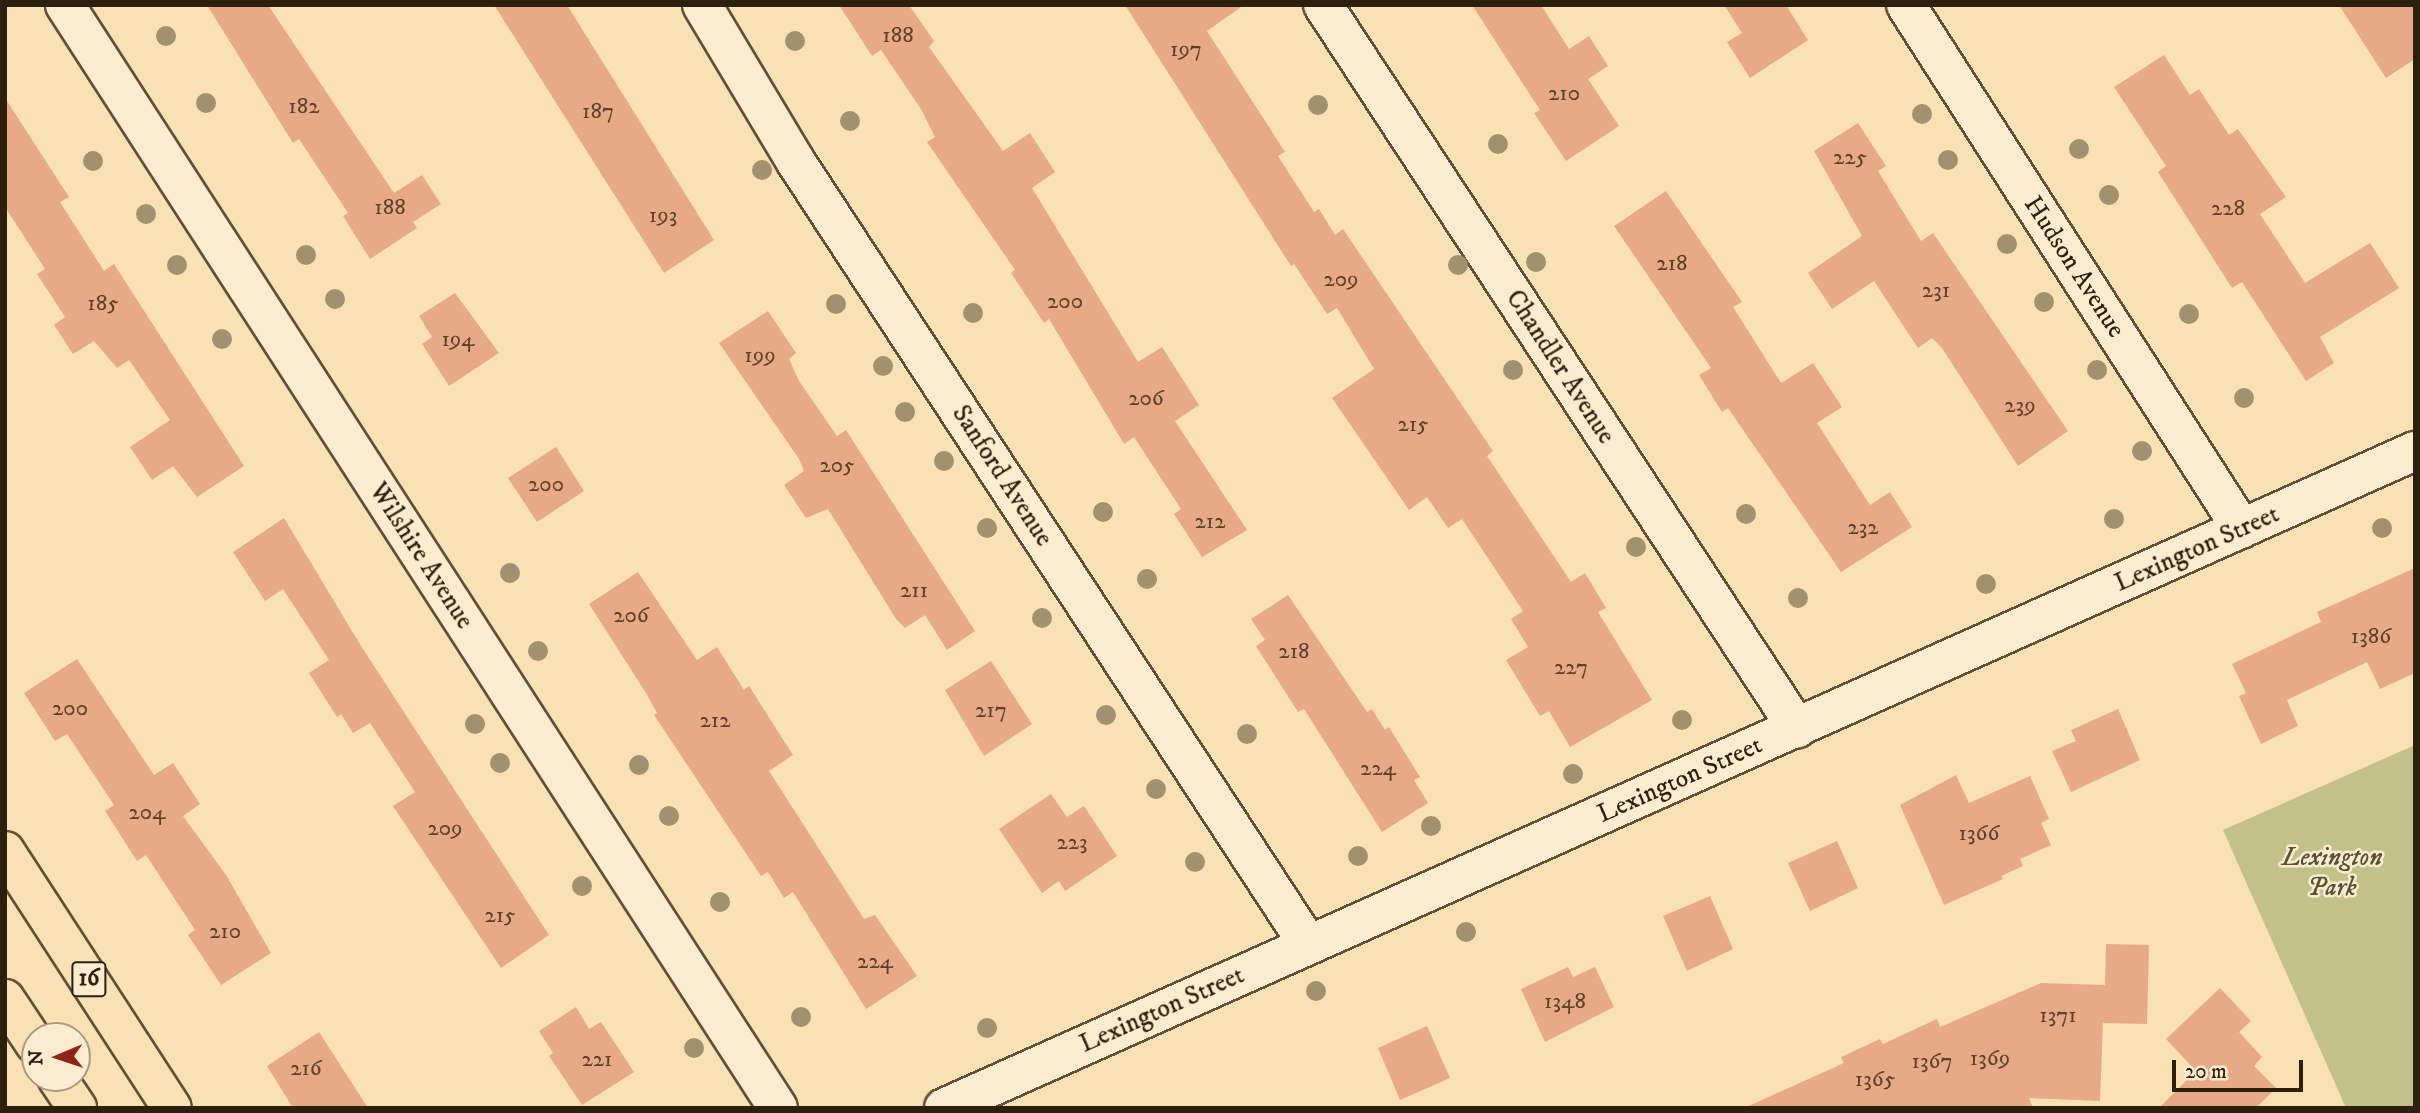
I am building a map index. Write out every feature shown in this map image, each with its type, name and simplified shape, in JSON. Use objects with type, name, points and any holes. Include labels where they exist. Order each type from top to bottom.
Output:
[{"type":"main road","name":"16","points":[[5,851],[172,1108]]},
{"type":"main road","points":[[5,999],[21,1023]]},
{"type":"main road","points":[[66,1092],[77,1108]]},
{"type":"street","name":"Wilshire Avenue","points":[[65,5],[778,1108]]},
{"type":"street","name":"Sanford Avenue","points":[[702,5],[804,174],[1308,944]]},
{"type":"street","name":"Chandler Avenue","points":[[1323,5],[1797,729]]},
{"type":"street","name":"Hudson Avenue","points":[[1906,5],[2242,529]]},
{"type":"street","name":"Lexington Street","points":[[944,1108],[2415,451]]},
{"type":"green space","name":"Lexington Park","points":[[2415,745],[2415,1108],[2346,1108],[2223,830]]},
{"type":"building","points":[[207,5],[268,5],[394,193],[422,175],[441,204],[413,222],[417,228],[370,259],[343,216],[348,213],[299,139],[293,143]]},
{"type":"building","points":[[494,5],[567,5],[714,240],[664,273]]},
{"type":"building","points":[[839,5],[909,5],[934,41],[929,47],[1003,151],[1030,133],[1055,172],[1032,188],[1138,362],[1162,347],[1199,405],[1175,421],[1247,530],[1202,557],[1174,514],[1181,509],[1134,437],[1124,444],[1049,319],[1044,323],[1011,273],[1015,270],[927,142],[935,137],[921,109],[881,50],[872,56]]},
{"type":"building","points":[[1125,5],[1244,5],[1207,31],[1285,152],[1278,156],[1314,212],[1319,209],[1335,235],[1343,229],[1493,451],[1487,456],[1571,582],[1585,573],[1606,608],[1598,612],[1652,700],[1570,747],[1549,711],[1540,716],[1506,660],[1528,647],[1511,619],[1523,611],[1462,519],[1448,528],[1427,497],[1409,510],[1332,398],[1374,369],[1337,308],[1327,314],[1294,264],[1291,266]]},
{"type":"building","points":[[1472,5],[1541,5],[1569,49],[1589,36],[1608,66],[1588,79],[1619,126],[1566,161],[1534,113],[1540,110]]},
{"type":"building","points":[[1724,5],[1786,5],[1808,40],[1750,78],[1727,42],[1742,33]]},
{"type":"building","points":[[2339,5],[2415,5],[2415,59],[2386,78]]},
{"type":"building","points":[[2164,55],[2190,95],[2199,89],[2229,135],[2238,129],[2286,197],[2260,214],[2305,283],[2370,243],[2399,288],[2320,337],[2334,363],[2306,381],[2242,282],[2232,288],[2158,172],[2166,166],[2114,87]]},
{"type":"building","points":[[5,98],[69,197],[60,202],[104,271],[114,264],[244,466],[197,497],[173,466],[152,480],[130,447],[170,420],[129,360],[117,368],[94,341],[73,354],[54,325],[65,317],[37,274],[45,269],[5,207]]},
{"type":"building","points":[[1858,123],[1886,166],[1878,171],[1921,241],[1933,233],[2068,431],[2018,466],[1942,348],[1932,338],[1918,348],[1874,281],[1832,309],[1808,273],[1862,236],[1814,151]]},
{"type":"building","points":[[1666,191],[1742,302],[1733,307],[1781,383],[1813,363],[1842,407],[1817,423],[1870,505],[1890,492],[1912,527],[1841,572],[1728,408],[1722,412],[1699,375],[1711,368],[1614,226]]},
{"type":"building","points":[[455,293],[499,353],[449,386],[422,344],[432,337],[419,316]]},
{"type":"building","points":[[768,311],[796,353],[789,359],[799,381],[837,436],[846,430],[975,631],[947,650],[925,615],[905,628],[896,619],[828,509],[806,518],[784,485],[804,471],[799,459],[719,343]]},
{"type":"building","points":[[556,447],[584,491],[537,522],[508,478]]},
{"type":"building","points":[[284,518],[361,646],[549,935],[501,968],[393,806],[415,792],[370,723],[353,733],[341,714],[337,717],[309,673],[329,660],[283,589],[265,601],[233,552]]},
{"type":"building","points":[[2415,568],[2415,673],[2380,689],[2367,662],[2287,700],[2298,726],[2261,744],[2239,696],[2246,693],[2232,664],[2321,622],[2317,612]]},
{"type":"building","points":[[638,572],[697,660],[717,647],[744,690],[749,686],[793,755],[769,771],[864,919],[875,915],[917,976],[866,1009],[793,892],[784,898],[768,872],[761,876],[654,715],[657,713],[646,693],[589,604]]},
{"type":"building","points":[[1288,595],[1367,712],[1372,709],[1385,730],[1389,727],[1420,777],[1414,780],[1428,803],[1382,832],[1304,709],[1298,712],[1256,646],[1265,640],[1251,619]]},
{"type":"building","points":[[77,659],[154,775],[173,763],[200,804],[183,816],[226,875],[271,953],[221,985],[188,935],[195,930],[146,855],[137,861],[105,811],[114,805],[67,734],[55,741],[24,693]]},
{"type":"building","points":[[991,661],[1032,724],[984,756],[945,690]]},
{"type":"building","points":[[2118,709],[2140,760],[2071,792],[2052,751],[2076,741],[2071,730]]},
{"type":"building","points":[[1956,775],[1969,803],[2030,776],[2049,819],[2041,823],[2051,845],[2020,859],[2023,866],[2001,876],[2003,879],[1944,905],[1900,805]]},
{"type":"building","points":[[1051,794],[1067,817],[1084,806],[1117,856],[1065,891],[1059,881],[1042,893],[999,829]]},
{"type":"building","points":[[1837,841],[1858,888],[1810,911],[1788,863]]},
{"type":"building","points":[[1710,896],[1733,949],[1687,971],[1663,916]]},
{"type":"building","points":[[2106,944],[2149,945],[2147,1024],[2103,1023],[2100,1101],[2029,1098],[2033,1108],[1744,1108],[1844,1063],[1841,1057],[1880,1039],[1883,1044],[1937,1019],[1940,1027],[2041,983],[2105,985]]},
{"type":"building","points":[[1568,967],[1573,977],[1595,967],[1614,1007],[1545,1042],[1521,989]]},
{"type":"building","points":[[2220,988],[2251,1021],[2239,1032],[2262,1057],[2254,1066],[2276,1088],[2256,1108],[2159,1108],[2196,1071],[2166,1039]]},
{"type":"building","points":[[576,1007],[589,1029],[601,1022],[634,1072],[582,1105],[549,1056],[553,1053],[539,1031]]},
{"type":"building","points":[[1427,1026],[1450,1078],[1400,1100],[1378,1048]]},
{"type":"building","points":[[319,1032],[368,1108],[293,1108],[267,1066]]}]
